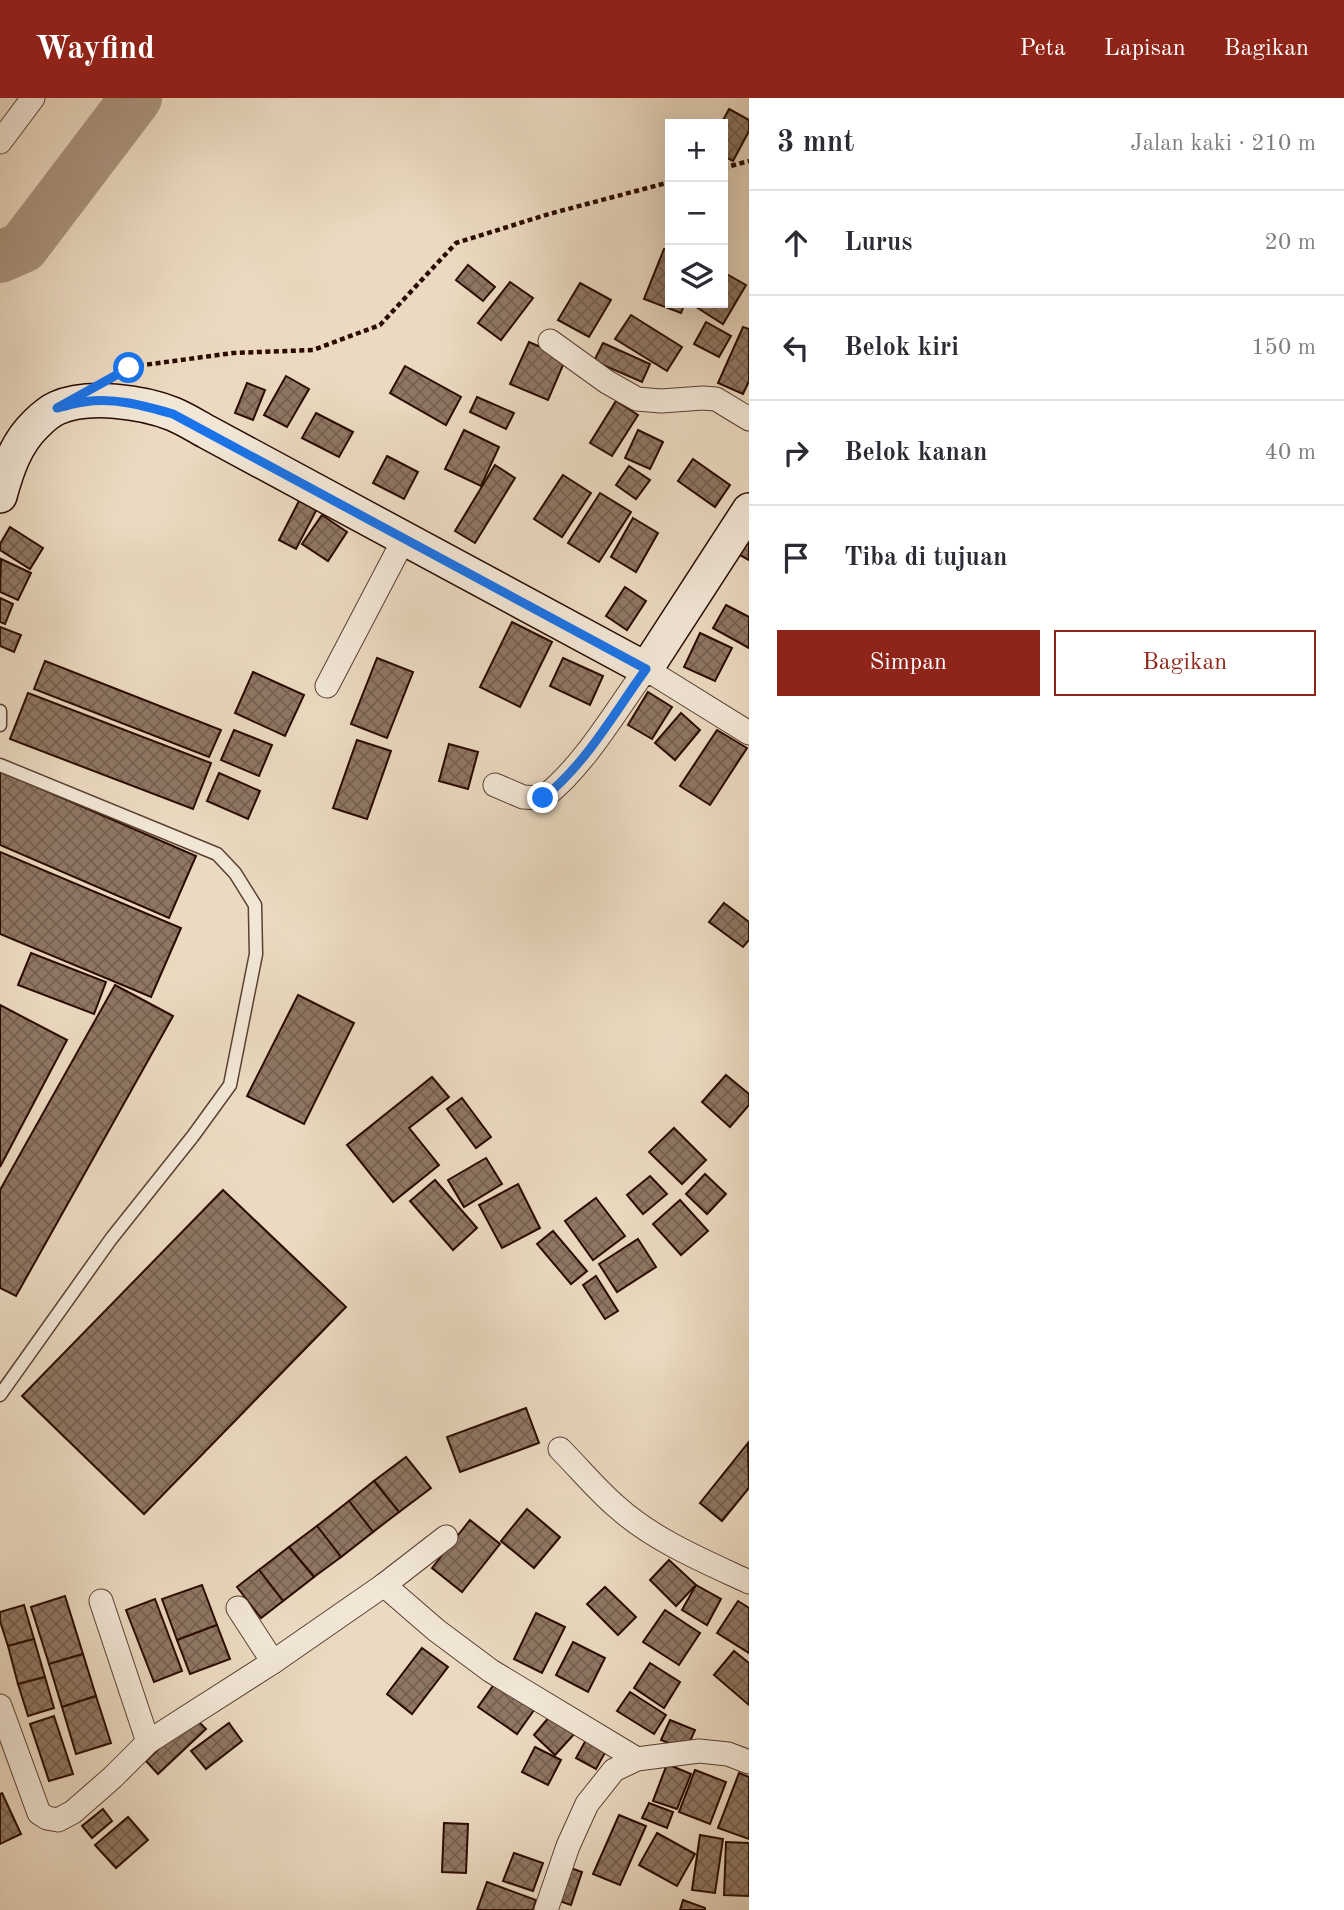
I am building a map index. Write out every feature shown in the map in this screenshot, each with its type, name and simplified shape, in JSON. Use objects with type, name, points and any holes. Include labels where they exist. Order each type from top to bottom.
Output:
[{"type":"street","points":[[0,142],[33,98]]},
{"type":"street","points":[[550,341],[607,382],[637,398],[661,401],[703,398],[716,400],[749,419]]},
{"type":"street","points":[[0,496],[18,447],[35,425],[57,408],[86,401],[109,400],[173,414],[646,669],[749,733]]},
{"type":"street","points":[[495,785],[523,796],[543,798],[583,759],[748,515]]},
{"type":"street","points":[[327,686],[404,539]]},
{"type":"street","points":[[560,1449],[618,1508],[649,1531],[749,1582]]},
{"type":"street","points":[[0,1706],[39,1813],[58,1820],[73,1812],[148,1742],[273,1662],[384,1585],[446,1537]]},
{"type":"street","points":[[384,1585],[436,1630],[491,1671],[637,1759]]},
{"type":"street","points":[[101,1601],[148,1742]]},
{"type":"street","points":[[237,1608],[273,1662]]},
{"type":"street","points":[[545,1910],[568,1846],[587,1804],[614,1770],[637,1759],[699,1751],[728,1754],[749,1762]]},
{"type":"lane","points":[[0,711],[0,725]]},
{"type":"lane","points":[[0,765],[217,854],[235,873],[255,905],[256,954],[230,1085],[111,1239],[0,1395]]},
{"type":"path","points":[[728,167],[749,161]]},
{"type":"path","points":[[117,374],[129,368],[233,353],[313,351],[380,325],[456,243],[549,214],[665,183]]},
{"type":"building","points":[[729,109],[749,120],[749,131],[733,161],[728,158],[728,119],[724,119]]},
{"type":"building","points":[[664,249],[665,249],[665,307],[644,299]]},
{"type":"building","points":[[468,265],[495,287],[483,301],[456,280]]},
{"type":"building","points":[[728,275],[746,285],[723,324],[698,308],[728,308]]},
{"type":"building","points":[[510,282],[533,298],[501,340],[478,323]]},
{"type":"building","points":[[580,283],[611,300],[589,337],[558,320]]},
{"type":"building","points":[[668,308],[683,308],[681,313]]},
{"type":"building","points":[[631,315],[682,347],[667,371],[615,339]]},
{"type":"building","points":[[706,322],[731,336],[719,357],[694,344]]},
{"type":"building","points":[[743,327],[749,329],[749,381],[743,394],[718,383]]},
{"type":"building","points":[[529,342],[566,358],[548,400],[510,384]]},
{"type":"building","points":[[603,343],[650,364],[642,382],[594,361]]},
{"type":"building","points":[[405,366],[461,397],[446,425],[390,393]]},
{"type":"building","points":[[286,376],[309,389],[287,427],[264,415]]},
{"type":"building","points":[[247,383],[265,390],[253,420],[235,413]]},
{"type":"building","points":[[477,397],[514,413],[506,429],[470,412]]},
{"type":"building","points":[[616,401],[638,415],[612,456],[590,443]]},
{"type":"building","points":[[316,413],[353,432],[339,457],[302,438]]},
{"type":"building","points":[[464,430],[499,447],[481,486],[445,469]]},
{"type":"building","points":[[638,430],[663,442],[650,469],[625,458]]},
{"type":"building","points":[[387,456],[418,472],[404,499],[373,483]]},
{"type":"building","points":[[693,459],[730,485],[715,507],[678,481]]},
{"type":"building","points":[[495,465],[515,478],[475,543],[455,531]]},
{"type":"building","points":[[629,466],[650,480],[636,499],[616,485]]},
{"type":"building","points":[[563,475],[591,493],[562,537],[534,519]]},
{"type":"building","points":[[600,493],[631,512],[599,562],[568,543]]},
{"type":"building","points":[[300,499],[317,509],[296,549],[279,540]]},
{"type":"building","points":[[322,515],[347,532],[328,561],[302,544]]},
{"type":"building","points":[[633,518],[658,533],[636,572],[611,557]]},
{"type":"building","points":[[10,527],[43,548],[30,569],[0,550],[0,544]]},
{"type":"building","points":[[749,536],[749,560],[740,555]]},
{"type":"building","points":[[1,559],[31,573],[18,600],[0,592]]},
{"type":"building","points":[[625,587],[646,601],[627,630],[606,616]]},
{"type":"building","points":[[0,598],[13,604],[5,624],[0,622]]},
{"type":"building","points":[[726,605],[749,617],[749,648],[713,628]]},
{"type":"building","points":[[512,622],[552,642],[520,707],[480,687]]},
{"type":"building","points":[[0,627],[21,635],[14,652],[0,646]]},
{"type":"building","points":[[700,633],[732,648],[715,681],[684,667]]},
{"type":"building","points":[[377,658],[413,672],[387,738],[351,724]]},
{"type":"building","points":[[563,658],[603,676],[590,705],[550,686]]},
{"type":"building","points":[[45,661],[221,730],[209,757],[34,689]]},
{"type":"building","points":[[253,672],[304,695],[285,736],[235,713]]},
{"type":"building","points":[[648,692],[672,707],[652,739],[628,725]]},
{"type":"building","points":[[28,693],[211,763],[193,809],[10,739]]},
{"type":"building","points":[[681,713],[700,730],[675,760],[655,743]]},
{"type":"building","points":[[234,730],[272,745],[259,776],[221,760]]},
{"type":"building","points":[[717,730],[747,748],[710,805],[680,786]]},
{"type":"building","points":[[357,740],[391,751],[367,819],[333,808]]},
{"type":"building","points":[[449,744],[478,752],[468,789],[439,781]]},
{"type":"building","points":[[0,771],[196,856],[169,918],[0,845]]},
{"type":"building","points":[[219,773],[260,791],[248,819],[207,801]]},
{"type":"building","points":[[0,852],[181,928],[151,997],[0,934]]},
{"type":"building","points":[[724,903],[749,922],[749,940],[743,947],[709,922]]},
{"type":"building","points":[[31,953],[106,982],[94,1014],[18,985]]},
{"type":"building","points":[[115,985],[173,1016],[16,1296],[0,1288],[0,1190]]},
{"type":"building","points":[[298,995],[354,1023],[304,1124],[247,1096]]},
{"type":"building","points":[[0,1005],[67,1040],[0,1167]]},
{"type":"building","points":[[726,1075],[749,1094],[749,1105],[730,1127],[702,1102]]},
{"type":"building","points":[[432,1077],[449,1097],[409,1128],[439,1165],[393,1202],[347,1145]]},
{"type":"building","points":[[462,1098],[491,1137],[476,1148],[447,1109]]},
{"type":"building","points":[[674,1128],[706,1160],[682,1184],[649,1152]]},
{"type":"building","points":[[486,1158],[502,1184],[464,1207],[448,1180]]},
{"type":"building","points":[[705,1174],[726,1194],[707,1214],[686,1194]]},
{"type":"building","points":[[650,1176],[667,1194],[643,1214],[627,1195]]},
{"type":"building","points":[[435,1180],[477,1228],[453,1250],[410,1201]]},
{"type":"building","points":[[518,1184],[540,1228],[502,1248],[479,1205]]},
{"type":"building","points":[[223,1190],[346,1307],[144,1514],[22,1396]]},
{"type":"building","points":[[596,1198],[625,1236],[593,1260],[565,1221]]},
{"type":"building","points":[[680,1200],[708,1231],[681,1255],[653,1224]]},
{"type":"building","points":[[553,1231],[587,1271],[571,1284],[537,1244]]},
{"type":"building","points":[[638,1239],[656,1267],[617,1292],[599,1264]]},
{"type":"building","points":[[596,1276],[618,1311],[605,1319],[583,1285]]},
{"type":"building","points":[[526,1408],[539,1443],[460,1472],[447,1437]]},
{"type":"building","points":[[748,1443],[749,1488],[722,1521],[700,1503]]},
{"type":"building","points":[[406,1457],[431,1488],[399,1512],[374,1481]]},
{"type":"building","points":[[374,1481],[399,1512],[373,1532],[349,1501]]},
{"type":"building","points":[[349,1501],[373,1532],[341,1557],[317,1526]]},
{"type":"building","points":[[527,1509],[560,1537],[534,1568],[501,1541]]},
{"type":"building","points":[[470,1520],[500,1544],[462,1592],[432,1568]]},
{"type":"building","points":[[317,1526],[341,1557],[314,1577],[289,1547]]},
{"type":"building","points":[[289,1547],[314,1577],[283,1601],[259,1570]]},
{"type":"building","points":[[669,1560],[696,1585],[676,1606],[650,1580]]},
{"type":"building","points":[[259,1570],[283,1601],[261,1618],[237,1587]]},
{"type":"building","points":[[202,1585],[217,1625],[177,1640],[162,1599]]},
{"type":"building","points":[[696,1585],[721,1599],[707,1625],[682,1610]]},
{"type":"building","points":[[605,1587],[636,1617],[618,1635],[587,1604]]},
{"type":"building","points":[[65,1596],[83,1654],[49,1664],[31,1607]]},
{"type":"building","points":[[155,1599],[182,1671],[154,1682],[126,1610]]},
{"type":"building","points":[[738,1601],[749,1608],[749,1653],[717,1633]]},
{"type":"building","points":[[24,1605],[34,1639],[8,1646],[0,1612]]},
{"type":"building","points":[[665,1610],[700,1633],[679,1665],[643,1642]]},
{"type":"building","points":[[536,1613],[565,1627],[542,1673],[514,1659]]},
{"type":"building","points":[[217,1625],[230,1659],[190,1674],[177,1640]]},
{"type":"building","points":[[34,1639],[45,1677],[18,1684],[8,1646]]},
{"type":"building","points":[[573,1642],[605,1658],[588,1692],[556,1675]]},
{"type":"building","points":[[422,1648],[448,1667],[412,1714],[387,1694]]},
{"type":"building","points":[[734,1651],[749,1663],[749,1705],[714,1675]]},
{"type":"building","points":[[83,1654],[96,1696],[62,1707],[49,1664]]},
{"type":"building","points":[[650,1663],[680,1682],[664,1708],[634,1688]]},
{"type":"building","points":[[45,1677],[54,1708],[28,1716],[18,1684]]},
{"type":"building","points":[[495,1683],[534,1710],[517,1734],[478,1707]]},
{"type":"building","points":[[630,1692],[666,1715],[654,1734],[617,1711]]},
{"type":"building","points":[[96,1696],[111,1743],[76,1754],[62,1707]]},
{"type":"building","points":[[555,1710],[577,1731],[555,1755],[534,1735]]},
{"type":"building","points":[[54,1716],[73,1774],[49,1781],[30,1724]]},
{"type":"building","points":[[193,1716],[206,1729],[158,1774],[146,1761]]},
{"type":"building","points":[[670,1720],[695,1730],[686,1750],[661,1740]]},
{"type":"building","points":[[229,1723],[242,1741],[206,1769],[191,1751]]},
{"type":"building","points":[[587,1738],[607,1749],[596,1769],[576,1758]]},
{"type":"building","points":[[535,1747],[561,1760],[548,1785],[522,1772]]},
{"type":"building","points":[[667,1764],[691,1774],[677,1809],[653,1801]]},
{"type":"building","points":[[695,1770],[726,1782],[710,1824],[679,1812]]},
{"type":"building","points":[[739,1773],[749,1777],[749,1839],[718,1828]]},
{"type":"building","points":[[2,1793],[21,1834],[0,1844],[0,1794]]},
{"type":"building","points":[[649,1803],[673,1812],[667,1828],[642,1818]]},
{"type":"building","points":[[103,1809],[112,1821],[92,1838],[82,1826]]},
{"type":"building","points":[[619,1815],[646,1826],[620,1885],[593,1874]]},
{"type":"building","points":[[128,1817],[148,1840],[116,1868],[95,1845]]},
{"type":"building","points":[[444,1823],[468,1824],[466,1873],[442,1872]]},
{"type":"building","points":[[657,1833],[695,1854],[677,1886],[639,1865]]},
{"type":"building","points":[[700,1835],[723,1839],[715,1893],[692,1890]]},
{"type":"building","points":[[726,1842],[749,1843],[749,1896],[724,1895]]},
{"type":"building","points":[[514,1853],[543,1863],[533,1891],[503,1881]]},
{"type":"building","points":[[568,1867],[582,1872],[571,1905],[556,1900]]},
{"type":"building","points":[[487,1882],[536,1900],[533,1910],[477,1910]]},
{"type":"building","points":[[683,1900],[705,1908],[705,1910],[680,1910]]},
{"type":"waterway","points":[[0,257],[23,247],[136,98]]},
{"type":"route","points":[[129,368],[57,408],[86,401],[109,400],[173,414],[646,669],[583,759],[543,798]]}]
